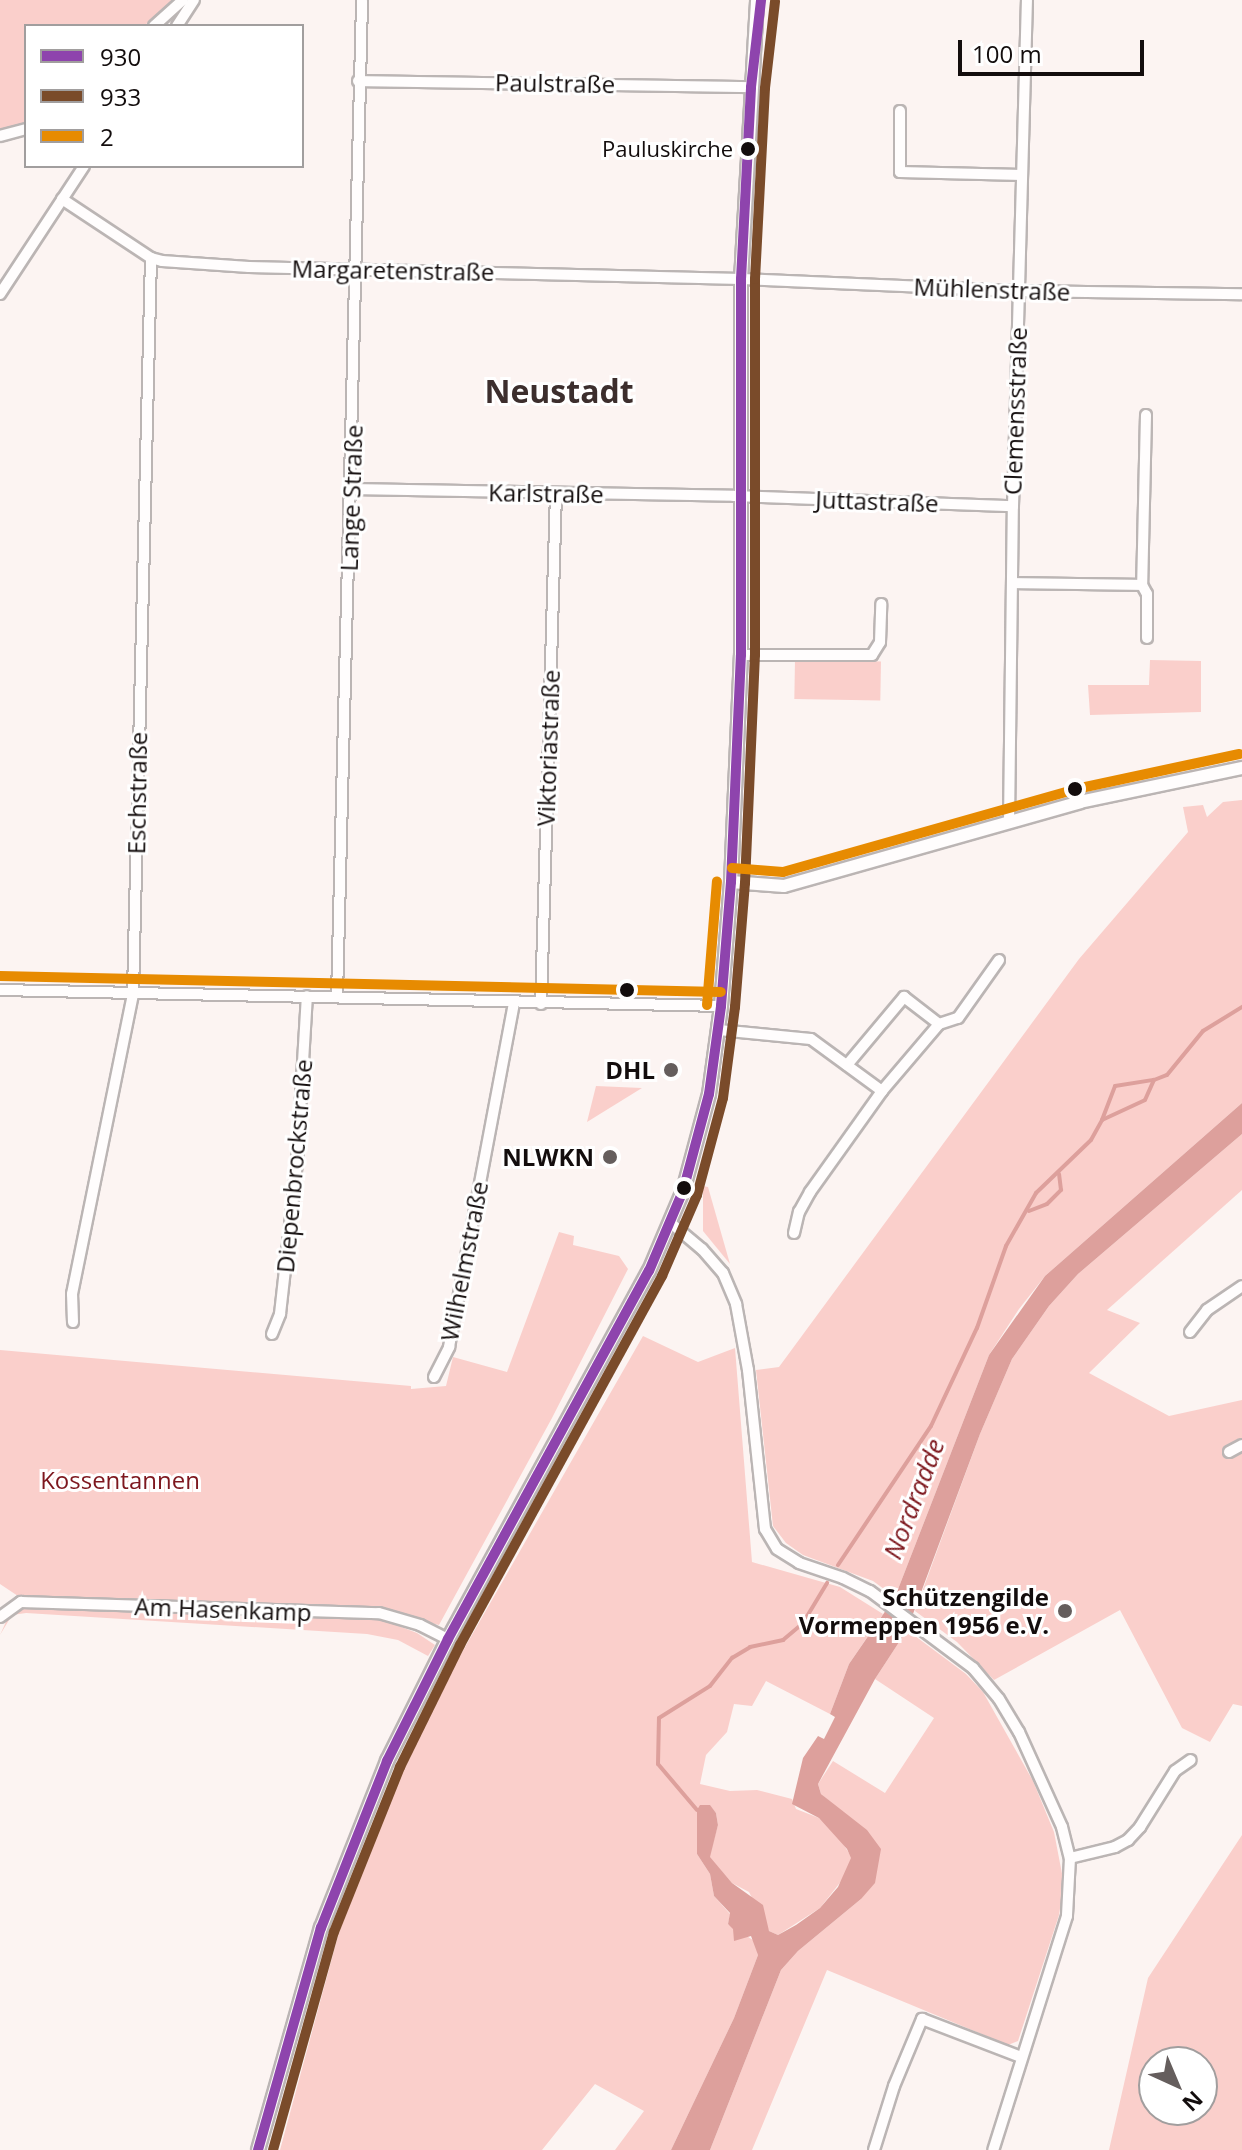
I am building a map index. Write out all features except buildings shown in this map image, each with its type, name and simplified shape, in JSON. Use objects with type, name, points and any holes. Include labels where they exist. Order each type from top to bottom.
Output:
[{"type":"street","points":[[156,24],[183,0]]},
{"type":"street","points":[[178,24],[194,0]]},
{"type":"street","name":"Lange Straße","points":[[337,997],[362,0]]},
{"type":"street","points":[[258,2150],[321,1928],[387,1761],[448,1639],[582,1398],[672,1224],[709,1094],[719,1030],[731,882],[741,655],[741,279],[759,0]]},
{"type":"street","name":"Clemensstraße","points":[[1009,823],[1013,506],[1027,0]]},
{"type":"street","name":"Paulstraße","points":[[358,81],[751,87]]},
{"type":"street","points":[[900,111],[900,172],[1022,175]]},
{"type":"street","points":[[0,136],[24,130]]},
{"type":"street","points":[[0,294],[83,168]]},
{"type":"street","name":"Margaretenstraße","points":[[62,199],[151,258],[249,267],[741,279]]},
{"type":"street","name":"Eschstraße","points":[[73,1322],[72,1294],[133,993],[151,258]]},
{"type":"street","name":"Mühlenstraße","points":[[741,279],[1018,291],[1242,294]]},
{"type":"street","points":[[1146,415],[1142,585],[1147,594],[1147,638]]},
{"type":"street","name":"Karlstraße","points":[[351,489],[741,496]]},
{"type":"street","name":"Viktoriastraße","points":[[541,1004],[556,493]]},
{"type":"street","name":"Juttastraße","points":[[741,496],[1013,506]]},
{"type":"street","points":[[1013,583],[1142,585]]},
{"type":"street","points":[[741,655],[872,655],[880,642],[881,604]]},
{"type":"street","points":[[731,882],[784,886],[1080,802],[1242,768]]},
{"type":"street","points":[[794,1233],[799,1212],[810,1192],[882,1091],[939,1024],[958,1018],[999,960]]},
{"type":"street","points":[[0,990],[721,1006]]},
{"type":"street","name":"Diepenbrockstraße","points":[[272,1334],[280,1314],[294,1191],[307,996]]},
{"type":"street","points":[[847,1065],[904,997],[939,1024]]},
{"type":"street","name":"Wilhelmstraße","points":[[434,1377],[449,1347],[514,1002]]},
{"type":"street","points":[[719,1030],[811,1039],[882,1091]]},
{"type":"street","points":[[672,1224],[702,1249],[723,1273],[736,1304],[748,1370],[765,1529],[777,1549],[799,1563],[870,1591],[973,1668],[999,1699],[1042,1776],[1062,1827],[1070,1858],[1067,1916],[993,2150]]},
{"type":"street","points":[[1190,1332],[1207,1310],[1242,1286]]},
{"type":"street","points":[[1229,1452],[1242,1445]]},
{"type":"street","name":"Am Hasenkamp","points":[[0,1617],[21,1602],[379,1613],[420,1625],[448,1639]]},
{"type":"street","points":[[1070,1858],[1115,1847],[1128,1840],[1140,1827],[1175,1771],[1191,1760]]},
{"type":"street","points":[[874,2150],[894,2086],[922,2019],[1021,2057]]},
{"type":"green space","points":[[0,0],[174,0],[146,24],[24,24],[24,125],[0,132]]},
{"type":"green space","points":[[795,660],[881,662],[880,700],[794,699]]},
{"type":"green space","points":[[1150,660],[1201,661],[1201,712],[1090,715],[1088,685],[1149,685]]},
{"type":"green space","points":[[1242,800],[1242,1103],[1045,1276],[1019,1309],[989,1355],[895,1597],[873,1581],[803,1555],[786,1543],[773,1526],[756,1370],[779,1367],[1079,959],[1188,832],[1183,807],[1203,805],[1207,817],[1223,802]]},
{"type":"green space","points":[[596,1086],[642,1088],[587,1122]]},
{"type":"green space","points":[[1242,1134],[1242,1190],[1107,1310],[1140,1323],[1089,1373],[1169,1416],[1242,1400],[1242,1706],[1233,1704],[1210,1742],[1182,1728],[1120,1610],[994,1680],[957,1642],[915,1611],[980,1434],[1012,1359],[1049,1306],[1078,1274]]},
{"type":"green space","points":[[703,1186],[708,1187],[730,1264],[703,1231]]},
{"type":"green space","name":"Kossentannen","points":[[559,1232],[574,1236],[573,1245],[619,1256],[628,1269],[552,1418],[439,1625],[380,1610],[21,1598],[0,1584],[0,1350],[411,1386],[411,1389],[446,1386],[453,1357],[507,1372]]},
{"type":"green space","points":[[643,1336],[698,1362],[735,1348],[752,1562],[840,1587],[883,1614],[849,1664],[830,1714],[766,1681],[752,1706],[734,1704],[727,1732],[706,1755],[700,1784],[730,1791],[757,1790],[792,1799],[796,1809],[819,1818],[837,1834],[852,1858],[846,1875],[820,1908],[778,1935],[769,1931],[749,1892],[732,1883],[709,1857],[718,1825],[716,1813],[710,1806],[697,1810],[697,1854],[710,1874],[714,1896],[730,1914],[728,1924],[756,1942],[758,1955],[734,2018],[671,2150],[615,2150],[644,2111],[595,2084],[542,2150],[280,2150],[345,1910],[400,1770],[449,1675]]},
{"type":"green space","points":[[24,1608],[378,1618],[417,1633],[435,1645],[428,1656],[398,1640],[367,1634],[26,1613],[12,1615],[0,1635],[10,1613]]},
{"type":"green space","points":[[907,1630],[966,1674],[983,1692],[1033,1781],[1054,1832],[1064,1884],[1059,1915],[1018,2041],[1008,2045],[827,1970],[752,2150],[710,2150],[781,1970],[798,1951],[861,1899],[841,1811],[821,1794],[818,1784],[833,1761],[885,1793],[934,1718],[875,1679]]},
{"type":"green space","points":[[1242,1835],[1242,2150],[1109,2150],[1148,1978]]},
{"type":"shaded area","points":[[1242,1103],[1242,1134],[1078,1274],[1049,1306],[1012,1359],[980,1434],[907,1630],[875,1679],[818,1784],[821,1794],[867,1830],[881,1849],[875,1883],[781,1970],[710,2150],[671,2150],[734,2018],[758,1955],[751,1936],[734,1941],[733,1929],[728,1924],[730,1913],[714,1896],[710,1874],[697,1854],[697,1810],[700,1805],[710,1805],[716,1813],[718,1825],[710,1857],[732,1883],[763,1905],[769,1931],[778,1935],[796,1925],[820,1908],[838,1887],[851,1858],[847,1849],[819,1818],[792,1804],[803,1758],[818,1736],[824,1739],[835,1717],[830,1714],[849,1664],[895,1597],[989,1355],[1045,1276]]},
{"type":"waterway","name":"Nordradde","points":[[838,1565],[931,1426],[977,1328],[1006,1246],[1036,1193],[1091,1140],[1102,1120],[1145,1100],[1154,1080],[1167,1075],[1203,1031],[1242,1007]]},
{"type":"waterway","points":[[1102,1120],[1115,1086],[1154,1080]]},
{"type":"waterway","points":[[1029,1211],[1047,1204],[1061,1190],[1059,1174]]},
{"type":"waterway","points":[[697,1810],[658,1764],[659,1718],[710,1686],[732,1658],[750,1647],[783,1640],[803,1623],[827,1583]]},
{"type":"transit line","name":"930","points":[[258,2150],[321,1928],[387,1761],[448,1639],[649,1271],[683,1191],[709,1094],[721,1006],[731,882],[741,655],[741,279],[751,87],[761,0]]},
{"type":"transit line","name":"933","points":[[273,2150],[334,1932],[400,1767],[460,1645],[662,1276],[697,1195],[723,1098],[735,1007],[745,883],[755,655],[755,279],[765,88],[775,2]]},
{"type":"transit line","name":"2","points":[[732,868],[783,872],[1076,789],[1239,754]]},
{"type":"transit line","name":"2","points":[[707,1005],[717,881]]},
{"type":"transit line","name":"2","points":[[0,976],[721,992]]},
{"type":"place","name":"Pauluskirche","points":[[748,149]]},
{"type":"place","name":"DHL","points":[[671,1070]]},
{"type":"place","name":"NLWKN","points":[[610,1157]]},
{"type":"place","name":"Schützengilde Vormeppen 1956 e.V.","points":[[1065,1611]]},
{"type":"district","name":"Neustadt","points":[[559,391]]}]
